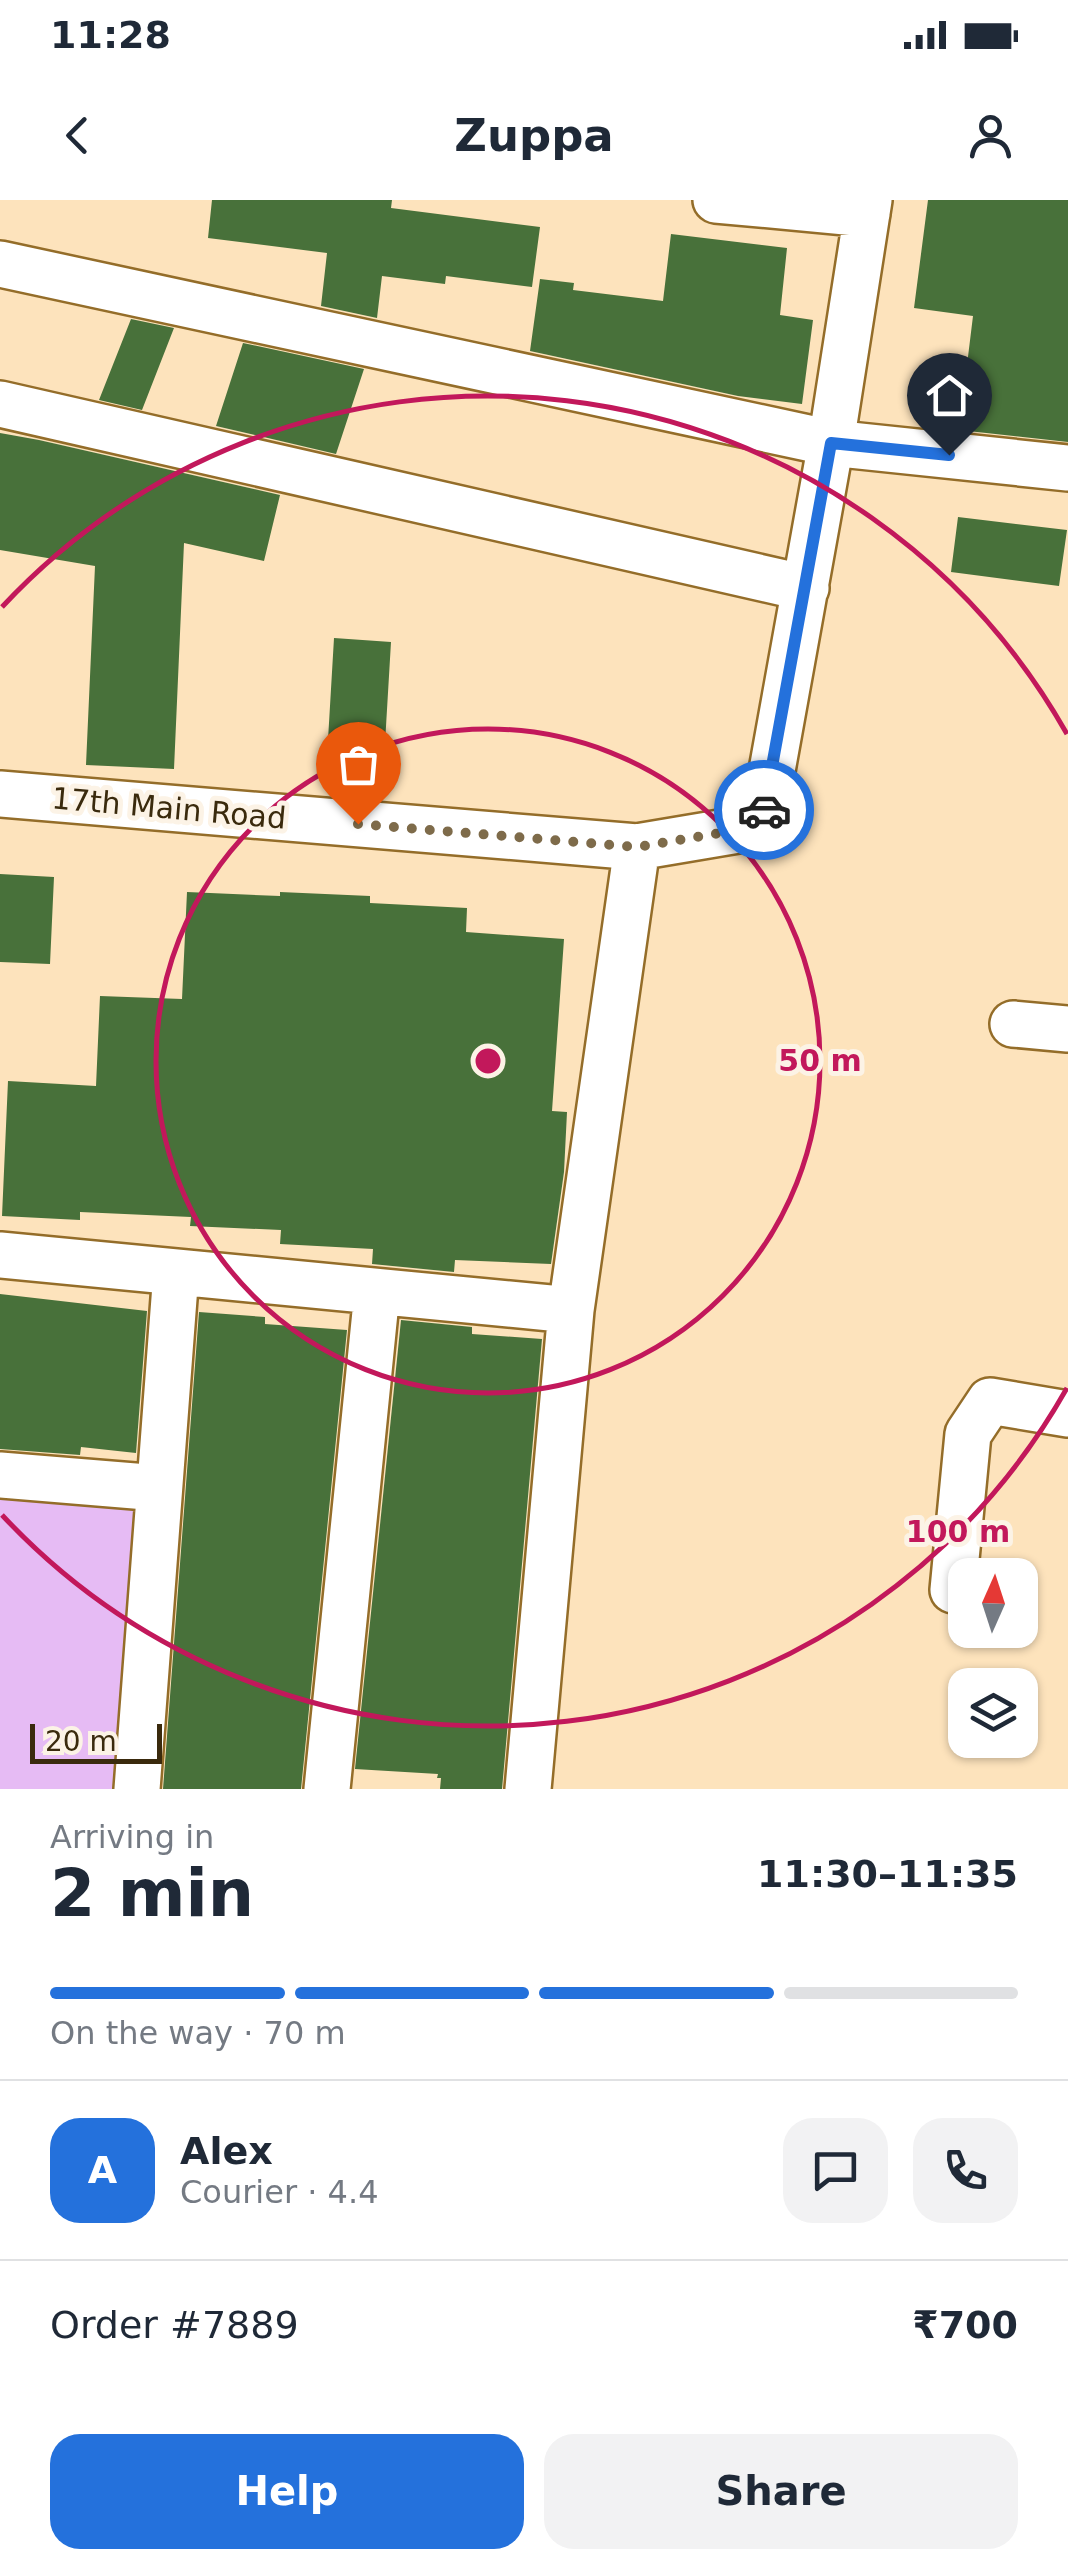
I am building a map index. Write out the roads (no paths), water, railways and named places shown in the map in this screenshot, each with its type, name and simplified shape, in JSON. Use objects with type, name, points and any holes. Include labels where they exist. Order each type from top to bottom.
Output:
[{"type":"street","points":[[0,404],[806,588],[868,207],[716,200]]},
{"type":"street","points":[[0,264],[831,443],[1068,468]]},
{"type":"street","name":"17th Main Road","points":[[0,794],[637,847],[762,826],[806,588]]},
{"type":"street","points":[[528,1789],[571,1310],[637,847]]},
{"type":"street","points":[[1012,1024],[1068,1029]]},
{"type":"street","points":[[0,1255],[571,1310]]},
{"type":"street","points":[[138,1789],[176,1272]]},
{"type":"street","points":[[327,1789],[377,1292]]},
{"type":"street","points":[[956,1558],[968,1434],[990,1402],[1068,1414]]},
{"type":"street","points":[[0,1476],[159,1488]]}]
